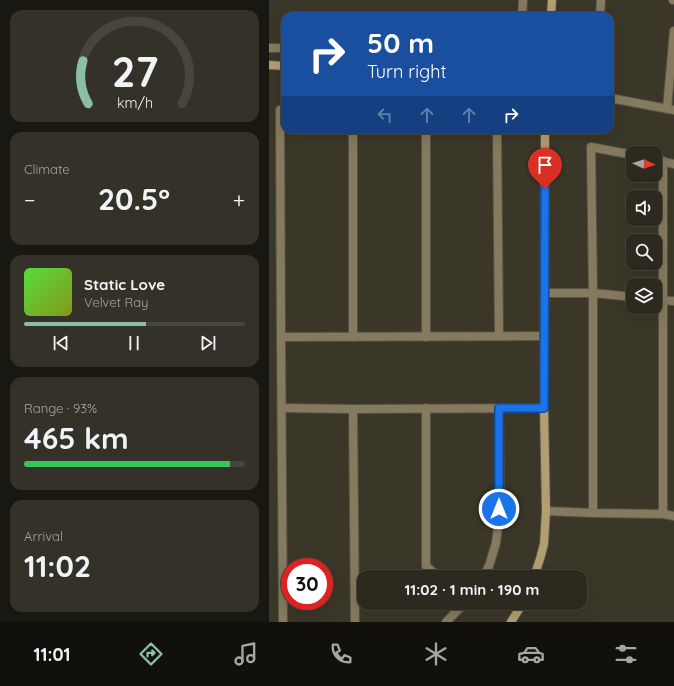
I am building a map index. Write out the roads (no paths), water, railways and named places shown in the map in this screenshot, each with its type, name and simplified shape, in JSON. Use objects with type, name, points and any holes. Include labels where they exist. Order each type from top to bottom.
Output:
[{"type":"street","points":[[522,12],[523,0]]},
{"type":"street","points":[[551,12],[552,0]]},
{"type":"street","points":[[600,12],[601,0]]},
{"type":"street","points":[[614,99],[671,109],[674,31]]},
{"type":"street","points":[[269,48],[281,48]]},
{"type":"street","points":[[269,65],[281,66]]},
{"type":"street","points":[[281,110],[283,622]]},
{"type":"street","points":[[353,134],[353,337]]},
{"type":"street","points":[[426,134],[426,337]]},
{"type":"street","points":[[497,134],[499,336]]},
{"type":"street","points":[[536,570],[544,544],[546,511],[544,408],[545,134]]},
{"type":"street","points":[[593,513],[593,293],[591,147],[626,154]]},
{"type":"street","points":[[662,161],[674,164]]},
{"type":"street","points":[[659,182],[659,278]]},
{"type":"street","points":[[545,293],[593,293],[626,296]]},
{"type":"street","points":[[662,300],[674,301]]},
{"type":"street","points":[[659,314],[663,514]]},
{"type":"street","points":[[281,338],[545,336]]},
{"type":"street","points":[[282,408],[544,408]]},
{"type":"street","points":[[426,408],[426,566],[431,570]]},
{"type":"street","points":[[487,570],[496,543],[498,523],[499,408]]},
{"type":"street","points":[[353,409],[355,622]]},
{"type":"street","points":[[546,511],[663,514],[674,516]]},
{"type":"street","points":[[446,622],[458,610]]},
{"type":"street","points":[[511,622],[519,610]]}]
